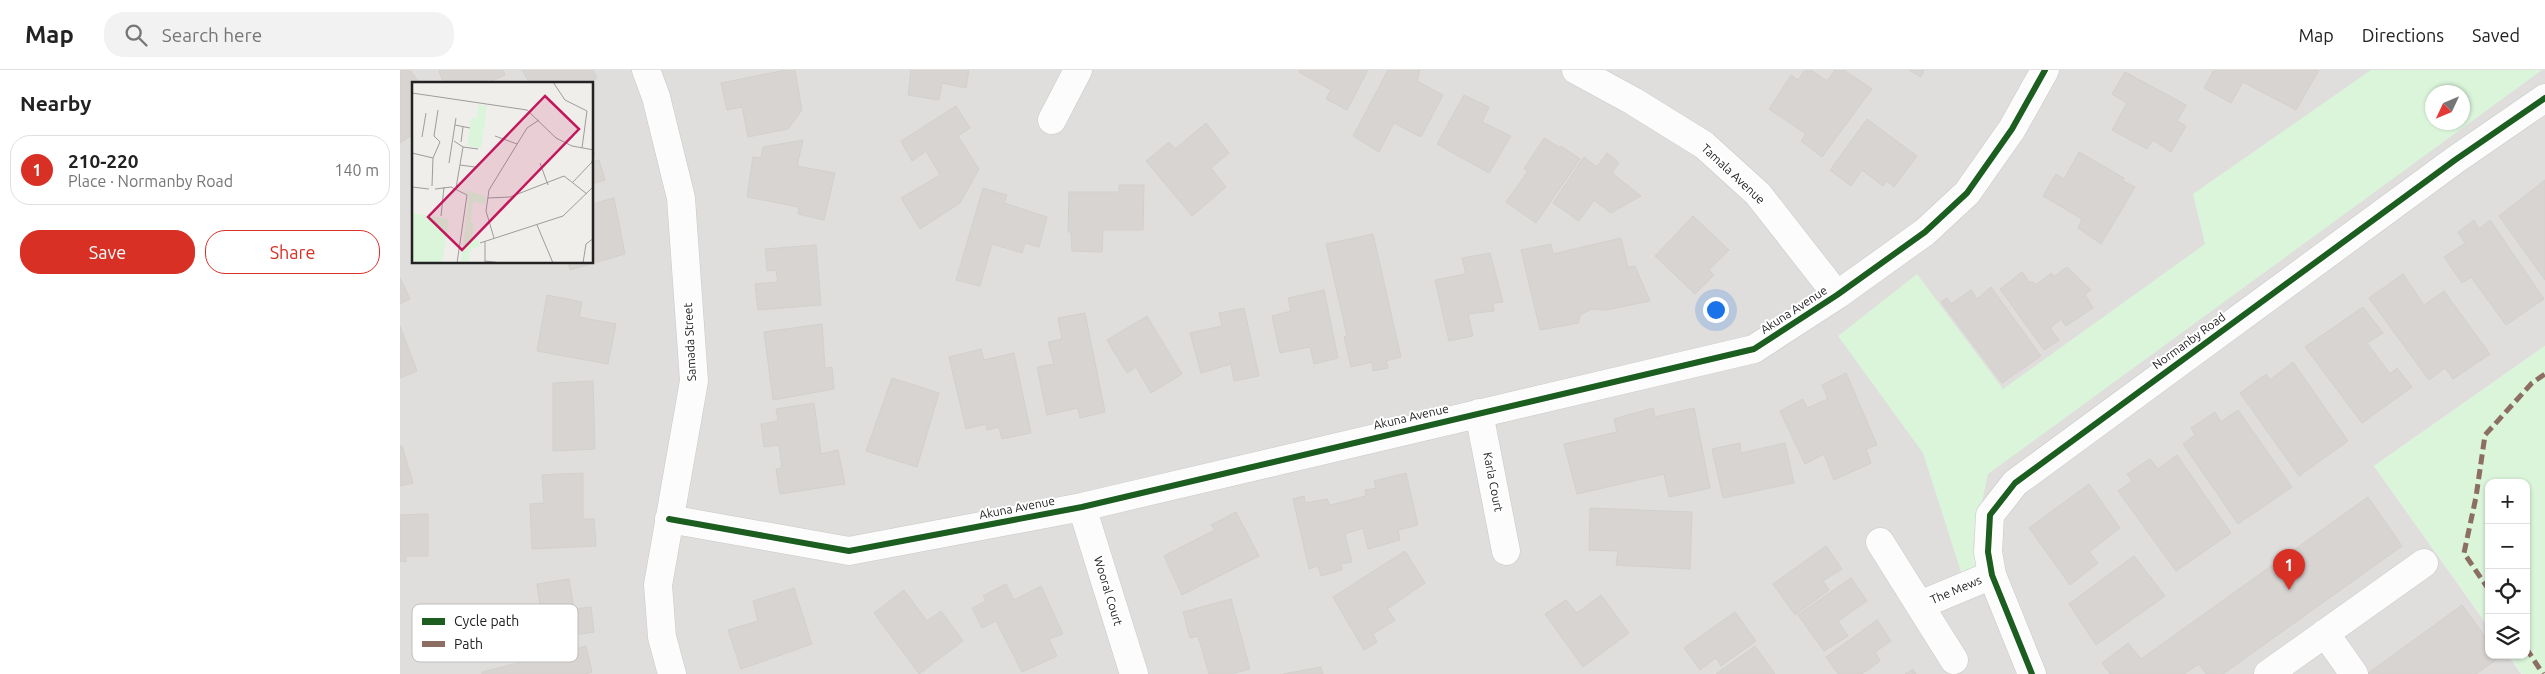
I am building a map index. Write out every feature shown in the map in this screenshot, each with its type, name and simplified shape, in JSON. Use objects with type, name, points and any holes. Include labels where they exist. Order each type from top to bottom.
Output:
[{"type":"street","name":"Samada Street","points":[[646,70],[656,97],[681,198],[694,381],[658,585],[662,637],[672,674]]},
{"type":"street","points":[[1052,120],[1078,70]]},
{"type":"street","name":"Tamala Avenue","points":[[1576,70],[1633,101],[1704,145],[1758,194],[1837,295]]},
{"type":"street","name":"Akuna Avenue","points":[[669,519],[848,551],[1082,507],[1754,349],[1837,295],[1924,232],[1967,193],[2012,129],[2046,70]]},
{"type":"street","name":"Normanby Road","points":[[2026,672],[1992,575],[1988,552],[1990,515],[2015,482],[2455,160],[2545,98]]},
{"type":"street","name":"Karla Court","points":[[1479,413],[1506,551]]},
{"type":"street","name":"Wooral Court","points":[[1082,507],[1134,674]]},
{"type":"street","name":"The Mews","points":[[1880,542],[1954,660]]},
{"type":"street","points":[[2268,674],[2424,563]]},
{"type":"street","name":"The Mews","points":[[1920,605],[1992,575]]},
{"type":"street","points":[[2325,634],[2354,674]]},
{"type":"shaded area","points":[[400,70],[2545,70],[2545,346],[2374,466],[2485,622],[2485,659],[2511,659],[2521,674],[400,674]]},
{"type":"green space","points":[[2371,70],[2542,70],[2470,123],[2470,85],[2425,85],[2425,130],[2460,130],[1988,474],[1973,544],[1977,569],[1962,575],[1923,453],[1838,336],[1917,274],[2003,389],[2205,244],[2193,194]]},
{"type":"green space","points":[[2545,346],[2545,674],[2522,674],[2512,659],[2530,659],[2530,479],[2485,479],[2485,621],[2374,466]]},
{"type":"building","points":[[400,70],[410,70],[419,82],[412,82],[412,138],[410,136],[400,143]]},
{"type":"building","points":[[503,70],[505,75],[489,82],[443,82],[439,71]]},
{"type":"building","points":[[522,70],[593,70],[597,78],[590,82],[529,82]]},
{"type":"building","points":[[786,70],[795,70],[802,110],[788,129],[748,137],[742,107],[727,110],[721,83]]},
{"type":"building","points":[[911,70],[969,70],[966,88],[942,83],[939,100],[908,95]]},
{"type":"building","points":[[1300,70],[1368,70],[1347,110],[1326,99],[1331,90],[1299,72]]},
{"type":"building","points":[[1388,70],[1420,70],[1417,81],[1443,95],[1421,137],[1394,123],[1379,152],[1353,136]]},
{"type":"building","points":[[1805,70],[1811,70],[1827,81],[1835,70],[1844,70],[1872,89],[1822,157],[1801,141],[1806,134],[1769,109],[1791,75],[1798,80]]},
{"type":"building","points":[[1909,70],[1924,70],[1921,77]]},
{"type":"building","points":[[2214,70],[2319,70],[2296,110],[2243,82],[2231,103],[2204,88]]},
{"type":"building","points":[[2125,72],[2186,105],[2177,121],[2186,126],[2171,152],[2153,140],[2147,149],[2112,130],[2127,103],[2112,94]]},
{"type":"building","points":[[1464,95],[1489,107],[1482,122],[1511,136],[1489,173],[1437,144]]},
{"type":"building","points":[[956,106],[970,128],[958,136],[979,169],[960,203],[920,229],[901,198],[940,175],[926,151],[912,161],[901,141]]},
{"type":"building","points":[[1867,119],[1917,156],[1894,187],[1887,181],[1883,186],[1862,170],[1851,186],[1830,170]]},
{"type":"building","points":[[1206,123],[1229,153],[1211,168],[1226,187],[1192,216],[1146,161],[1169,142],[1175,149]]},
{"type":"building","points":[[1544,138],[1560,148],[1561,146],[1580,159],[1536,223],[1506,202],[1528,171],[1524,169]]},
{"type":"building","points":[[803,140],[797,166],[835,173],[824,220],[798,214],[799,207],[747,197],[753,157],[761,158],[763,147]]},
{"type":"building","points":[[2079,152],[2124,178],[2123,181],[2135,187],[2101,244],[2078,228],[2082,219],[2043,196],[2056,174],[2064,179]]},
{"type":"building","points":[[1607,153],[1619,163],[1612,173],[1641,196],[1611,213],[1594,200],[1579,221],[1553,203],[1584,157],[1597,167]]},
{"type":"building","points":[[599,160],[605,180],[594,183],[594,161]]},
{"type":"building","points":[[2545,180],[2545,280],[2499,216]]},
{"type":"building","points":[[1119,185],[1144,185],[1143,230],[1103,230],[1102,252],[1072,251],[1071,232],[1068,232],[1069,192],[1119,192]]},
{"type":"building","points":[[983,188],[1007,195],[1004,203],[1047,217],[1039,247],[1025,243],[1022,253],[992,244],[980,286],[956,280]]},
{"type":"building","points":[[614,198],[625,254],[594,263],[594,203]]},
{"type":"building","points":[[1693,216],[1729,250],[1709,270],[1714,275],[1695,294],[1655,256]]},
{"type":"building","points":[[2474,220],[2479,229],[2490,220],[2544,299],[2506,325],[2471,277],[2462,283],[2444,257],[2465,243],[2458,232]]},
{"type":"building","points":[[1373,234],[1401,357],[1386,361],[1388,368],[1373,371],[1372,362],[1351,367],[1344,337],[1347,336],[1326,244]]},
{"type":"building","points":[[1621,238],[1628,267],[1635,266],[1650,301],[1606,310],[1592,309],[1581,314],[1578,323],[1540,330],[1521,250],[1551,244],[1553,254]]},
{"type":"building","points":[[816,245],[821,305],[758,310],[755,284],[778,282],[776,270],[767,271],[765,249]]},
{"type":"building","points":[[1490,253],[1503,302],[1493,303],[1494,311],[1468,314],[1473,336],[1449,341],[1435,280],[1466,274],[1462,258]]},
{"type":"building","points":[[568,264],[591,264],[570,270]]},
{"type":"building","points":[[2067,267],[2091,290],[2085,295],[2093,308],[2066,326],[2061,319],[2050,328],[2059,340],[2044,350],[2000,289],[2022,272],[2030,283],[2032,281],[2035,285],[2052,273],[2053,277]]},
{"type":"building","points":[[2403,274],[2424,305],[2444,291],[2490,354],[2453,379],[2445,368],[2429,380],[2369,298]]},
{"type":"building","points":[[400,278],[410,299],[400,304]]},
{"type":"building","points":[[1991,287],[2041,356],[2002,383],[1941,302],[1947,298],[1951,304],[1971,290],[1977,299]]},
{"type":"building","points":[[1324,290],[1338,358],[1314,364],[1310,347],[1280,353],[1272,316],[1291,311],[1288,298]]},
{"type":"building","points":[[547,295],[582,302],[579,317],[616,324],[608,364],[537,351]]},
{"type":"building","points":[[2363,307],[2383,333],[2367,343],[2390,374],[2397,368],[2412,387],[2362,423],[2305,347]]},
{"type":"building","points":[[1244,308],[1259,376],[1234,381],[1231,364],[1201,373],[1190,333],[1222,326],[1219,313]]},
{"type":"building","points":[[1085,313],[1105,412],[1080,418],[1078,408],[1047,415],[1037,367],[1054,364],[1048,342],[1062,339],[1058,318]]},
{"type":"building","points":[[1147,316],[1182,374],[1151,393],[1136,367],[1127,373],[1107,340]]},
{"type":"building","points":[[822,324],[825,368],[832,367],[834,389],[773,400],[764,332]]},
{"type":"building","points":[[400,326],[417,371],[400,378]]},
{"type":"building","points":[[981,349],[984,360],[1014,353],[1031,433],[1002,439],[999,427],[987,430],[986,424],[966,429],[949,357]]},
{"type":"building","points":[[2293,362],[2348,441],[2299,476],[2240,393],[2266,374],[2270,380]]},
{"type":"building","points":[[1846,373],[1877,445],[1866,449],[1871,463],[1834,480],[1824,454],[1805,464],[1780,411],[1803,399],[1807,408],[1828,399],[1822,385]]},
{"type":"building","points":[[892,378],[939,393],[917,467],[866,451]]},
{"type":"building","points":[[593,381],[595,449],[553,451],[553,383]]},
{"type":"building","points":[[814,403],[821,454],[838,450],[845,484],[780,494],[776,469],[782,468],[779,445],[764,447],[761,424],[778,421],[776,409]]},
{"type":"building","points":[[1653,408],[1655,417],[1694,408],[1710,488],[1669,497],[1664,474],[1577,494],[1564,444],[1617,432],[1614,419]]},
{"type":"building","points":[[2238,410],[2292,487],[2238,524],[2183,444],[2195,435],[2191,428],[2215,412],[2221,422]]},
{"type":"building","points":[[1740,443],[1741,453],[1785,443],[1794,483],[1723,498],[1712,449]]},
{"type":"building","points":[[400,446],[402,446],[413,483],[400,486]]},
{"type":"building","points":[[2177,455],[2231,533],[2176,571],[2118,491],[2132,481],[2127,474],[2150,459],[2158,469]]},
{"type":"building","points":[[583,473],[583,519],[594,519],[596,546],[532,549],[530,504],[544,503],[542,475]]},
{"type":"building","points":[[1406,473],[1418,525],[1398,530],[1400,540],[1368,549],[1363,528],[1345,534],[1352,562],[1341,564],[1342,570],[1321,576],[1318,566],[1309,569],[1293,499],[1304,496],[1305,503],[1327,499],[1330,505],[1366,496],[1365,490],[1376,488],[1374,481]]},
{"type":"building","points":[[2089,484],[2120,528],[2089,552],[2098,563],[2070,585],[2029,528]]},
{"type":"building","points":[[2368,497],[2402,546],[2223,674],[2206,674],[2199,664],[2184,674],[2110,674],[2102,663],[2128,643],[2141,659]]},
{"type":"building","points":[[1590,508],[1692,512],[1690,569],[1616,565],[1618,551],[1589,550]]},
{"type":"building","points":[[1236,512],[1259,556],[1182,595],[1164,556],[1215,530],[1211,525]]},
{"type":"building","points":[[428,514],[428,556],[406,556],[406,562],[400,561],[400,515]]},
{"type":"building","points":[[1826,546],[1842,569],[1823,581],[1829,590],[1795,615],[1773,584]]},
{"type":"building","points":[[1405,551],[1425,583],[1387,609],[1395,620],[1373,634],[1377,642],[1364,650],[1333,597]]},
{"type":"building","points":[[2134,556],[2165,596],[2096,645],[2069,604]]},
{"type":"building","points":[[1851,578],[1867,601],[1838,621],[1848,636],[1824,651],[1798,615]]},
{"type":"building","points":[[569,579],[573,604],[540,604],[537,584]]},
{"type":"building","points":[[1006,584],[1014,600],[1041,586],[1063,634],[1049,639],[1057,656],[1022,672],[996,621],[982,628],[972,608],[986,601],[983,596]]},
{"type":"building","points":[[794,588],[812,644],[741,669],[728,630],[758,621],[753,601]]},
{"type":"building","points":[[904,590],[927,621],[941,611],[963,641],[919,674],[874,613]]},
{"type":"building","points":[[1601,595],[1629,633],[1583,667],[1545,614],[1566,600],[1577,613]]},
{"type":"building","points":[[1231,599],[1250,669],[1231,674],[1209,674],[1198,636],[1190,638],[1183,612]]},
{"type":"building","points":[[2462,605],[2485,637],[2485,659],[2497,659],[2476,674],[2367,674]]},
{"type":"building","points":[[591,607],[594,632],[578,634],[578,609]]},
{"type":"building","points":[[1735,612],[1756,641],[1721,666],[1716,658],[1700,670],[1684,648]]},
{"type":"building","points":[[1877,620],[1891,641],[1875,652],[1880,661],[1862,674],[1838,674],[1826,657]]},
{"type":"building","points":[[586,646],[592,672],[585,674],[482,674],[482,672],[522,662],[578,662],[578,648]]},
{"type":"building","points":[[1755,646],[1775,674],[1716,674]]},
{"type":"building","points":[[1321,667],[1323,674],[1283,674]]},
{"type":"building","points":[[1913,669],[1916,674],[1905,674]]},
{"type":"marked path","points":[[2485,584],[2464,553],[2476,497],[2485,435],[2532,383],[2545,374]]},
{"type":"marked path","points":[[2530,654],[2543,674]]},
{"type":"cycle path","points":[[669,519],[849,551],[1082,507],[1754,349],[1837,295],[1925,232],[1967,193],[2012,129],[2045,70]]},
{"type":"cycle path","points":[[2032,674],[1992,575],[1988,552],[1990,515],[2015,483],[2455,160],[2545,98]]},
{"type":"place","name":"210-220","points":[[2289,590]]}]
